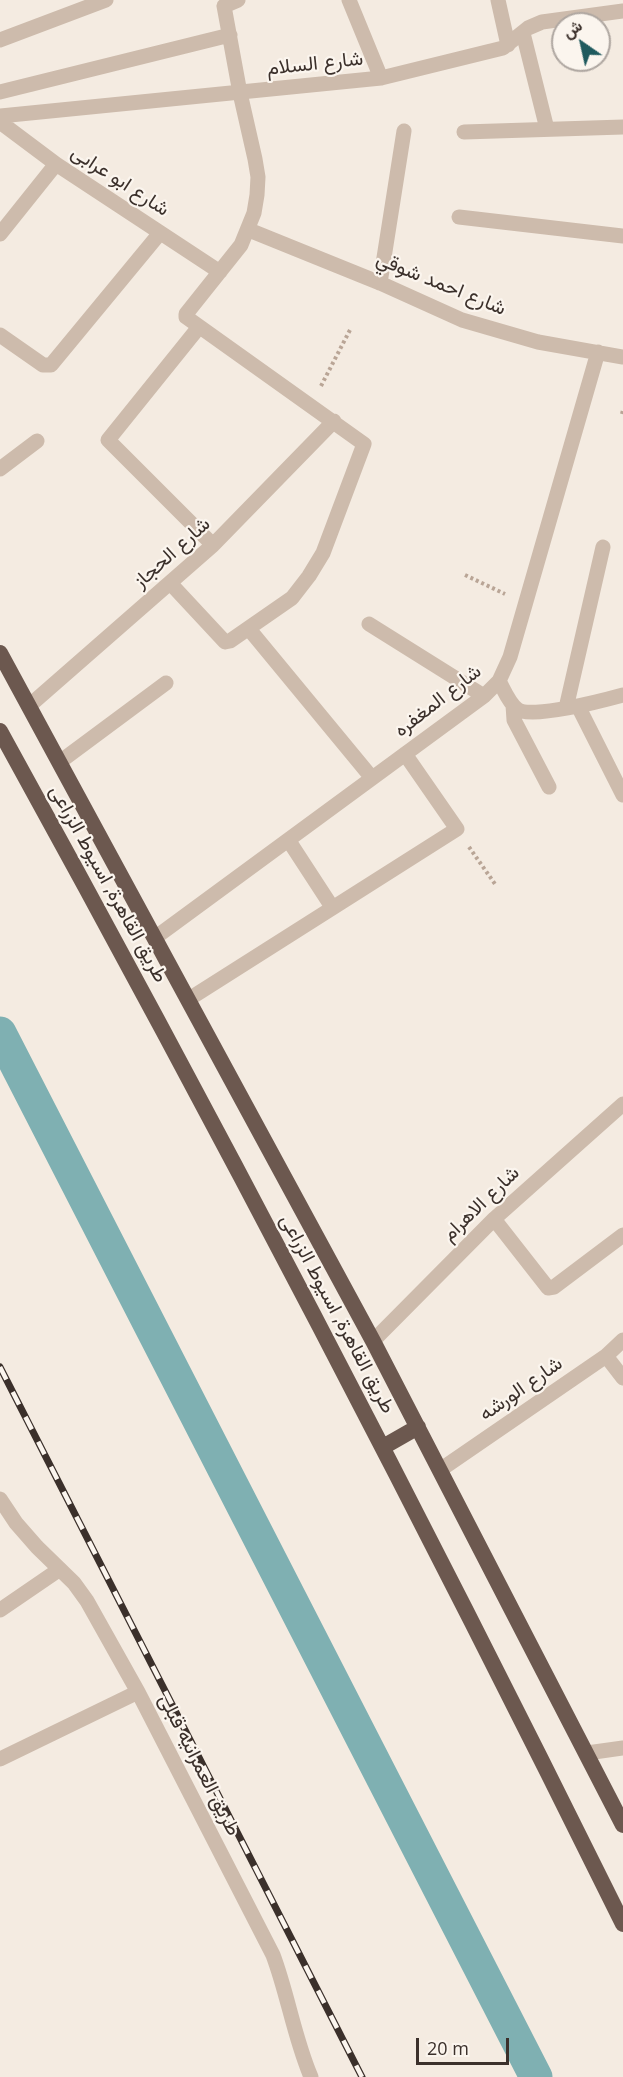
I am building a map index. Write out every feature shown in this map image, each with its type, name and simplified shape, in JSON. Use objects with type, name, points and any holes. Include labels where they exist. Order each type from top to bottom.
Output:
[{"type":"highway","name":"طريق القاهرة, اسيوط الزراعى","points":[[0,653],[61,761],[373,1341],[623,1825]]},
{"type":"highway","name":"طريق القاهرة, اسيوط الزراعى","points":[[0,731],[125,957],[383,1447],[623,1924]]},
{"type":"highway","points":[[383,1447],[418,1427]]},
{"type":"street","points":[[0,40],[106,0]]},
{"type":"street","points":[[349,0],[381,78]]},
{"type":"street","points":[[498,0],[508,45]]},
{"type":"street","points":[[171,584],[227,642],[292,598],[323,554],[364,444],[186,317],[186,314],[241,245],[255,213],[258,177],[230,35],[231,3]]},
{"type":"street","name":"شارع السلام","points":[[0,116],[381,78],[491,51],[508,45],[528,28],[542,22],[623,11]]},
{"type":"street","points":[[523,33],[547,129]]},
{"type":"street","points":[[0,92],[230,35]]},
{"type":"street","name":"شارع ابو عرابى","points":[[0,122],[56,164],[220,272]]},
{"type":"street","points":[[464,132],[623,127]]},
{"type":"street","points":[[380,283],[404,131]]},
{"type":"street","points":[[0,234],[56,164]]},
{"type":"street","points":[[459,218],[623,236]]},
{"type":"street","name":"شارع احمد شوقي","points":[[249,230],[380,283],[462,320],[538,342],[623,357]]},
{"type":"street","points":[[0,335],[43,365],[51,365],[160,233]]},
{"type":"street","points":[[199,327],[108,440],[213,545]]},
{"type":"street","name":"شارع المغفره","points":[[156,937],[484,696],[499,681],[508,663],[598,352]]},
{"type":"street","name":"شارع الحجاز","points":[[29,706],[213,545],[334,422]]},
{"type":"street","points":[[0,469],[37,441]]},
{"type":"street","points":[[603,547],[572,707],[623,795]]},
{"type":"street","points":[[369,624],[484,696]]},
{"type":"street","points":[[249,629],[372,778]]},
{"type":"street","points":[[499,681],[513,705],[527,713],[572,707],[623,696]]},
{"type":"street","points":[[61,761],[166,683]]},
{"type":"street","points":[[513,705],[516,725],[549,787]]},
{"type":"street","points":[[189,999],[457,829],[405,754]]},
{"type":"street","points":[[289,841],[333,907]]},
{"type":"street","name":"شارع الاهرام","points":[[373,1341],[494,1219],[623,1104]]},
{"type":"street","points":[[494,1219],[548,1288],[554,1287],[623,1235]]},
{"type":"street","name":"شارع الورشه","points":[[440,1470],[606,1356],[623,1340]]},
{"type":"street","points":[[606,1356],[623,1378]]},
{"type":"street","name":"طريق العمرانيه قبلى","points":[[0,1499],[37,1547],[87,1600],[138,1692],[273,1955],[281,1976],[298,2042],[311,2077]]},
{"type":"street","points":[[0,1610],[60,1569]]},
{"type":"street","points":[[0,1759],[138,1692]]},
{"type":"street","points":[[587,1753],[623,1748]]},
{"type":"path","points":[[311,404],[351,328]]},
{"type":"path","points":[[465,575],[525,604]]},
{"type":"path","points":[[457,829],[495,884]]},
{"type":"waterway","points":[[0,1033],[536,2077]]},
{"type":"railway","points":[[0,1367],[362,2077]]}]
